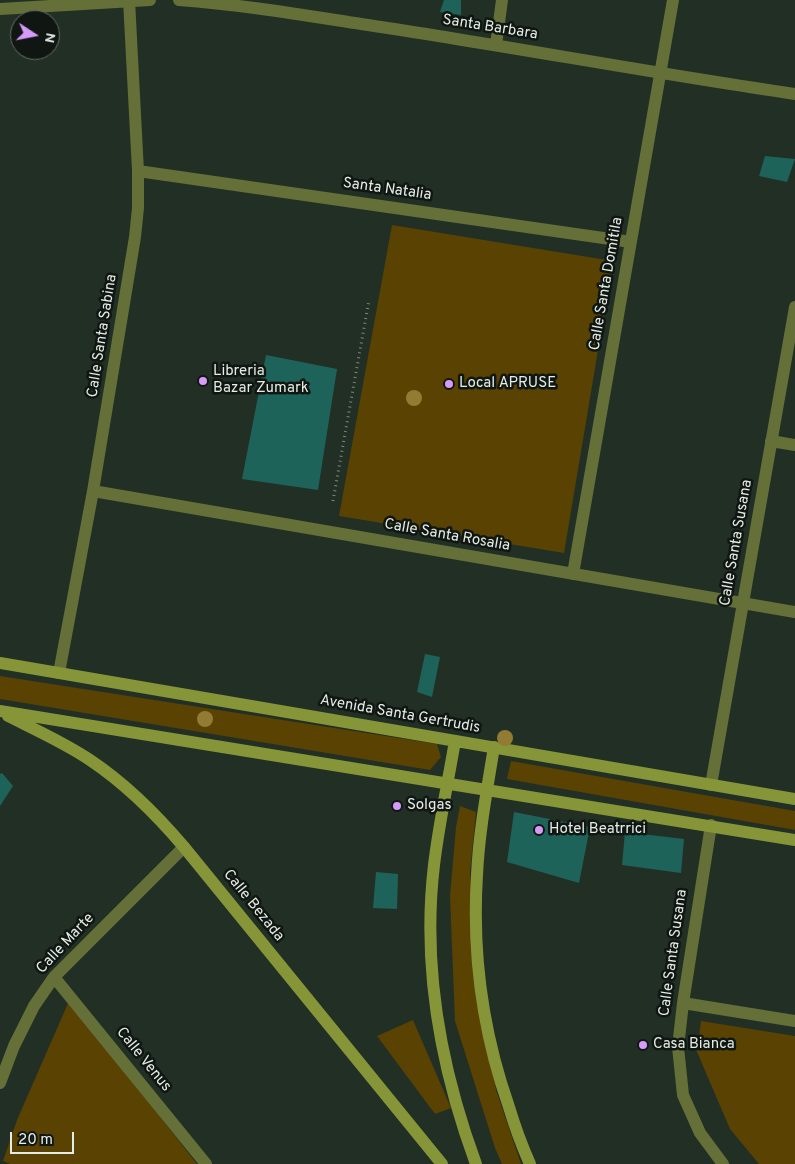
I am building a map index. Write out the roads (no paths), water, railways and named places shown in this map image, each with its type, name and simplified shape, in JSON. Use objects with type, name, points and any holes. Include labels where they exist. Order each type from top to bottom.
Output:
[{"type":"main road","name":"Avenida Santa Gertrudis","points":[[0,663],[795,799]]},
{"type":"main road","points":[[0,712],[795,840]]},
{"type":"main road","name":"Calle Bezada","points":[[0,712],[90,760],[124,785],[148,807],[184,847],[442,1164]]},
{"type":"main road","points":[[455,741],[434,866],[430,921],[432,968],[435,1011],[447,1066],[467,1140],[476,1164]]},
{"type":"main road","points":[[494,747],[476,875],[475,924],[478,970],[486,1024],[500,1082],[522,1148],[530,1164]]},
{"type":"street","name":"Calle Santa Sabina","points":[[59,673],[93,491],[135,237],[138,208],[138,171],[129,0]]},
{"type":"street","points":[[0,9],[150,0]]},
{"type":"street","name":"Santa Barbara","points":[[179,0],[214,2],[264,9],[496,45],[660,74],[795,94]]},
{"type":"street","points":[[496,45],[502,0]]},
{"type":"street","name":"Calle Santa Domitila","points":[[573,574],[673,0]]},
{"type":"street","name":"Santa Natalia","points":[[138,171],[631,242]]},
{"type":"street","name":"Calle Santa Susana","points":[[711,785],[795,307]]},
{"type":"street","points":[[772,441],[795,445]]},
{"type":"street","name":"Calle Santa Rosalia","points":[[93,491],[795,612]]},
{"type":"street","name":"Calle Santa Susana","points":[[711,826],[683,1003],[678,1047],[683,1095],[700,1133],[723,1164]]},
{"type":"street","name":"Calle Marte","points":[[0,1082],[14,1046],[34,1006],[54,977],[184,847]]},
{"type":"street","name":"Calle Venus","points":[[54,977],[206,1164]]},
{"type":"street","points":[[683,1003],[795,1021]]},
{"type":"place","name":"Libreria Bazar Zumark","points":[[203,381]]},
{"type":"place","name":"Local APRUSE","points":[[449,384]]},
{"type":"place","name":"Solgas","points":[[397,806]]},
{"type":"place","name":"Hotel Beatrrici","points":[[539,830]]},
{"type":"place","name":"Casa Bianca","points":[[643,1045]]}]
